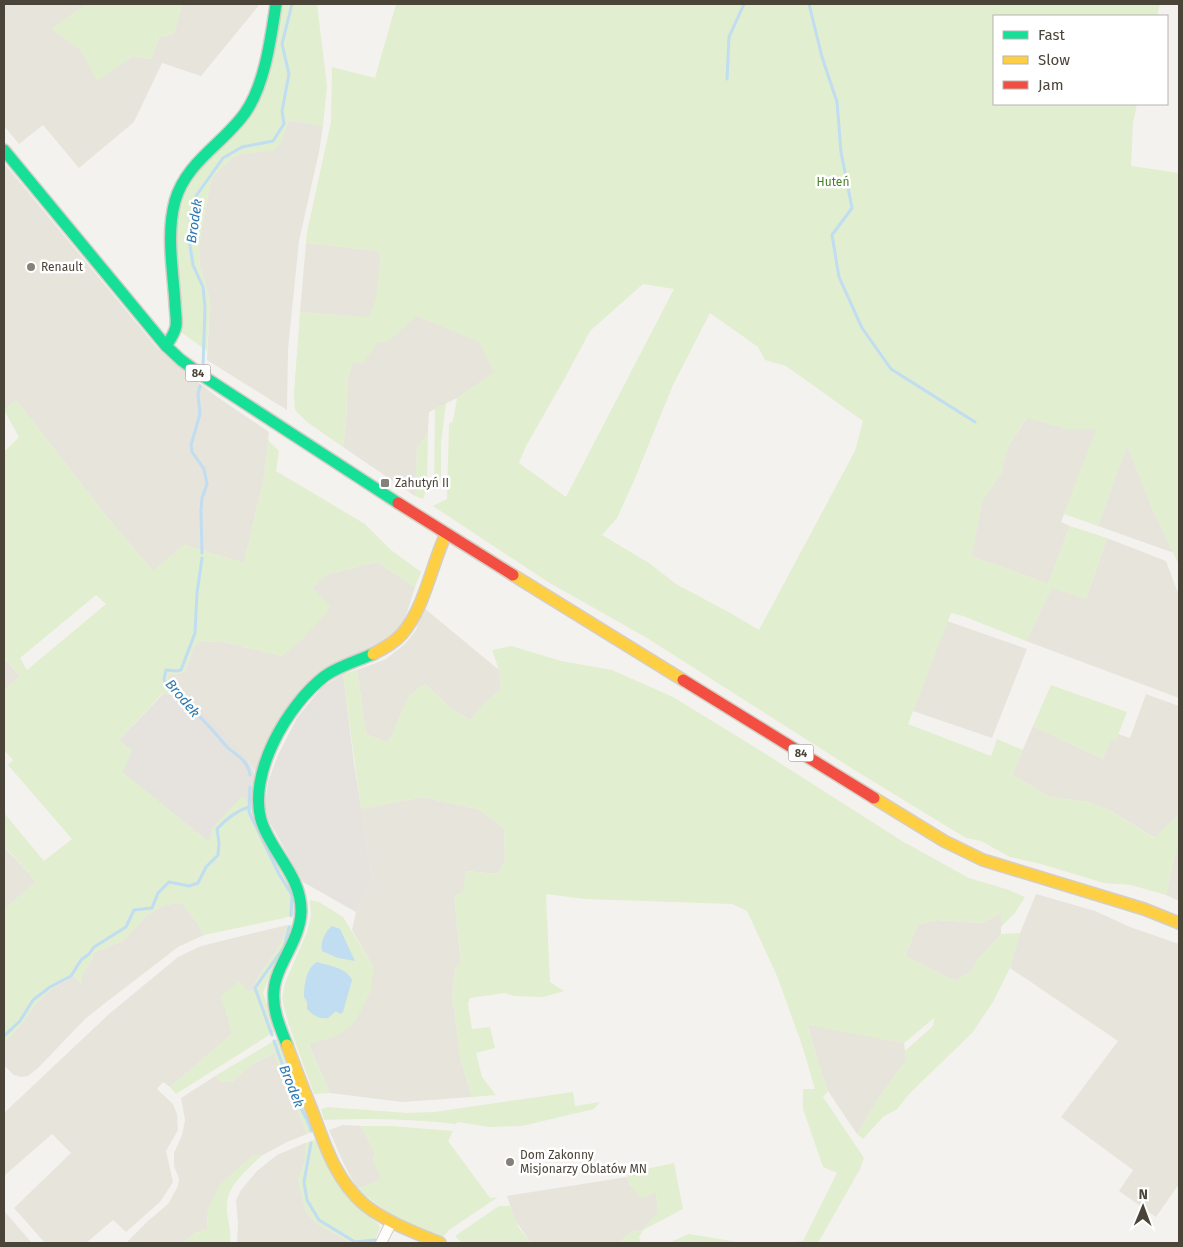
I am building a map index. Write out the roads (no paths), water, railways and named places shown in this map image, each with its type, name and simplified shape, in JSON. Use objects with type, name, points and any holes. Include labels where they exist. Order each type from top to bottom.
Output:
[{"type":"main road","points":[[166,346],[176,327],[171,238],[171,219],[176,198],[185,177],[198,160],[236,124],[246,111],[255,93],[262,69],[276,4]]},
{"type":"main road","name":"84","points":[[4,150],[166,346],[203,376],[446,534],[944,841],[983,860],[1144,909],[1179,922]]},
{"type":"main road","points":[[440,1243],[391,1223],[364,1205],[352,1193],[328,1153],[275,1015],[274,990],[298,929],[301,905],[298,890],[290,870],[262,821],[259,792],[267,760],[282,728],[308,690],[324,676],[391,644],[412,620],[446,534]]},
{"type":"street","points":[[381,1243],[391,1223]]},
{"type":"water","points":[[332,926],[340,929],[355,961],[338,958],[322,951],[324,937]]},
{"type":"water","points":[[317,962],[346,972],[352,980],[343,1012],[340,1014],[336,1011],[328,1018],[314,1015],[307,1009],[307,1002],[304,997],[308,973],[310,968]]},
{"type":"waterway","name":"Brodek","points":[[203,366],[205,308],[203,287],[193,265],[189,239],[196,196],[223,158],[242,147],[273,141],[284,124],[282,111],[289,74],[282,44],[292,4]]},
{"type":"waterway","points":[[727,79],[729,37],[744,4]]},
{"type":"waterway","points":[[809,4],[822,57],[837,102],[841,152],[852,208],[832,235],[839,277],[862,328],[891,369],[975,422]]},
{"type":"waterway","name":"Brodek","points":[[200,386],[198,394],[200,414],[191,445],[192,452],[204,469],[207,484],[202,498],[201,511],[202,553]]},
{"type":"waterway","name":"Brodek","points":[[202,558],[197,593],[195,633],[181,670],[166,670],[164,679],[171,690],[244,762],[250,775]]},
{"type":"waterway","name":"Brodek","points":[[250,787],[249,812],[279,874],[292,895],[291,916]]},
{"type":"waterway","points":[[4,1036],[20,1021],[33,1000],[50,987],[71,976],[81,960],[94,947],[126,927],[134,910],[152,908],[158,893],[169,882],[189,886],[198,883],[206,867],[218,855],[217,829],[232,816],[249,807]]},
{"type":"waterway","name":"Brodek","points":[[272,1035],[255,988],[284,947],[289,927]]},
{"type":"waterway","name":"Brodek","points":[[274,1041],[290,1086],[311,1131]]},
{"type":"waterway","name":"Brodek","points":[[311,1143],[304,1182],[307,1200],[319,1220],[355,1242],[375,1240]]},
{"type":"place","name":"Renault","points":[[31,267]]},
{"type":"place","name":"Zahutyń II","points":[[385,483]]},
{"type":"place","name":"Dom Zakonny Misjonarzy Oblatów MN","points":[[510,1162]]},
{"type":"park label","name":"Huteń","points":[[833,182]]}]
